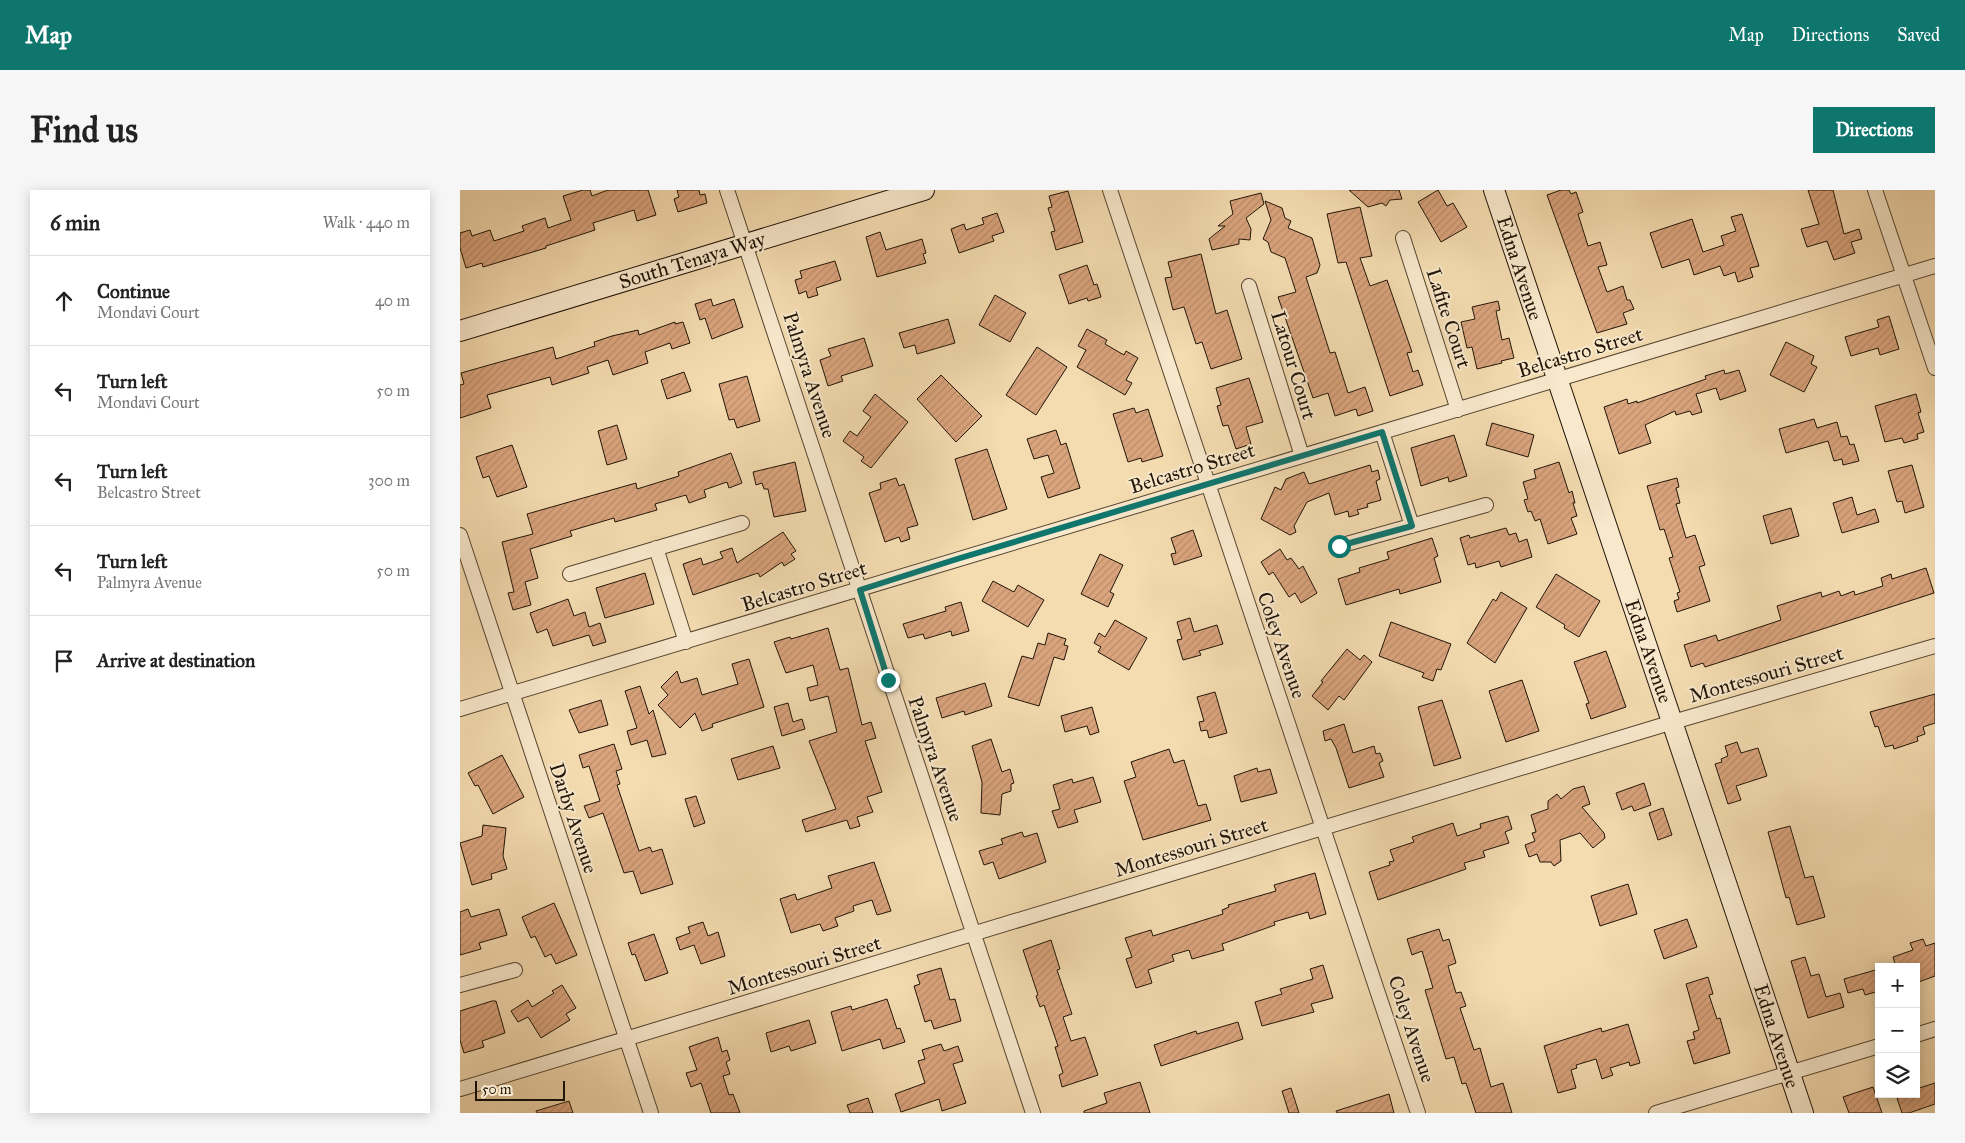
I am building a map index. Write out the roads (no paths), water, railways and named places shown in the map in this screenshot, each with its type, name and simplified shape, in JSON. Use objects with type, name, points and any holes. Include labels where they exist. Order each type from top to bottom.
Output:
[{"type":"street","name":"Palmyra Avenue","points":[[728,190],[1033,1113]]},
{"type":"street","name":"South Tenaya Way","points":[[460,331],[924,190]]},
{"type":"street","name":"Coley Avenue","points":[[1110,190],[1418,1113]]},
{"type":"street","name":"Edna Avenue","points":[[1494,190],[1803,1113]]},
{"type":"street","points":[[1875,190],[1935,368]]},
{"type":"street","name":"Lafite Court","points":[[1403,238],[1458,410]]},
{"type":"street","name":"Belcastro Street","points":[[460,709],[1935,266]]},
{"type":"street","name":"Latour Court","points":[[1249,286],[1302,456]]},
{"type":"street","points":[[1382,432],[1412,526]]},
{"type":"street","points":[[1339,546],[1486,505]]},
{"type":"street","points":[[570,574],[742,523]]},
{"type":"street","name":"Darby Avenue","points":[[460,535],[651,1113]]},
{"type":"street","points":[[656,548],[686,642]]},
{"type":"street","name":"Montessouri Street","points":[[460,1089],[1673,722],[1935,646]]},
{"type":"street","points":[[460,985],[515,970]]},
{"type":"street","points":[[1920,1034],[1935,1029]]},
{"type":"street","points":[[1656,1113],[1875,1047]]}]
